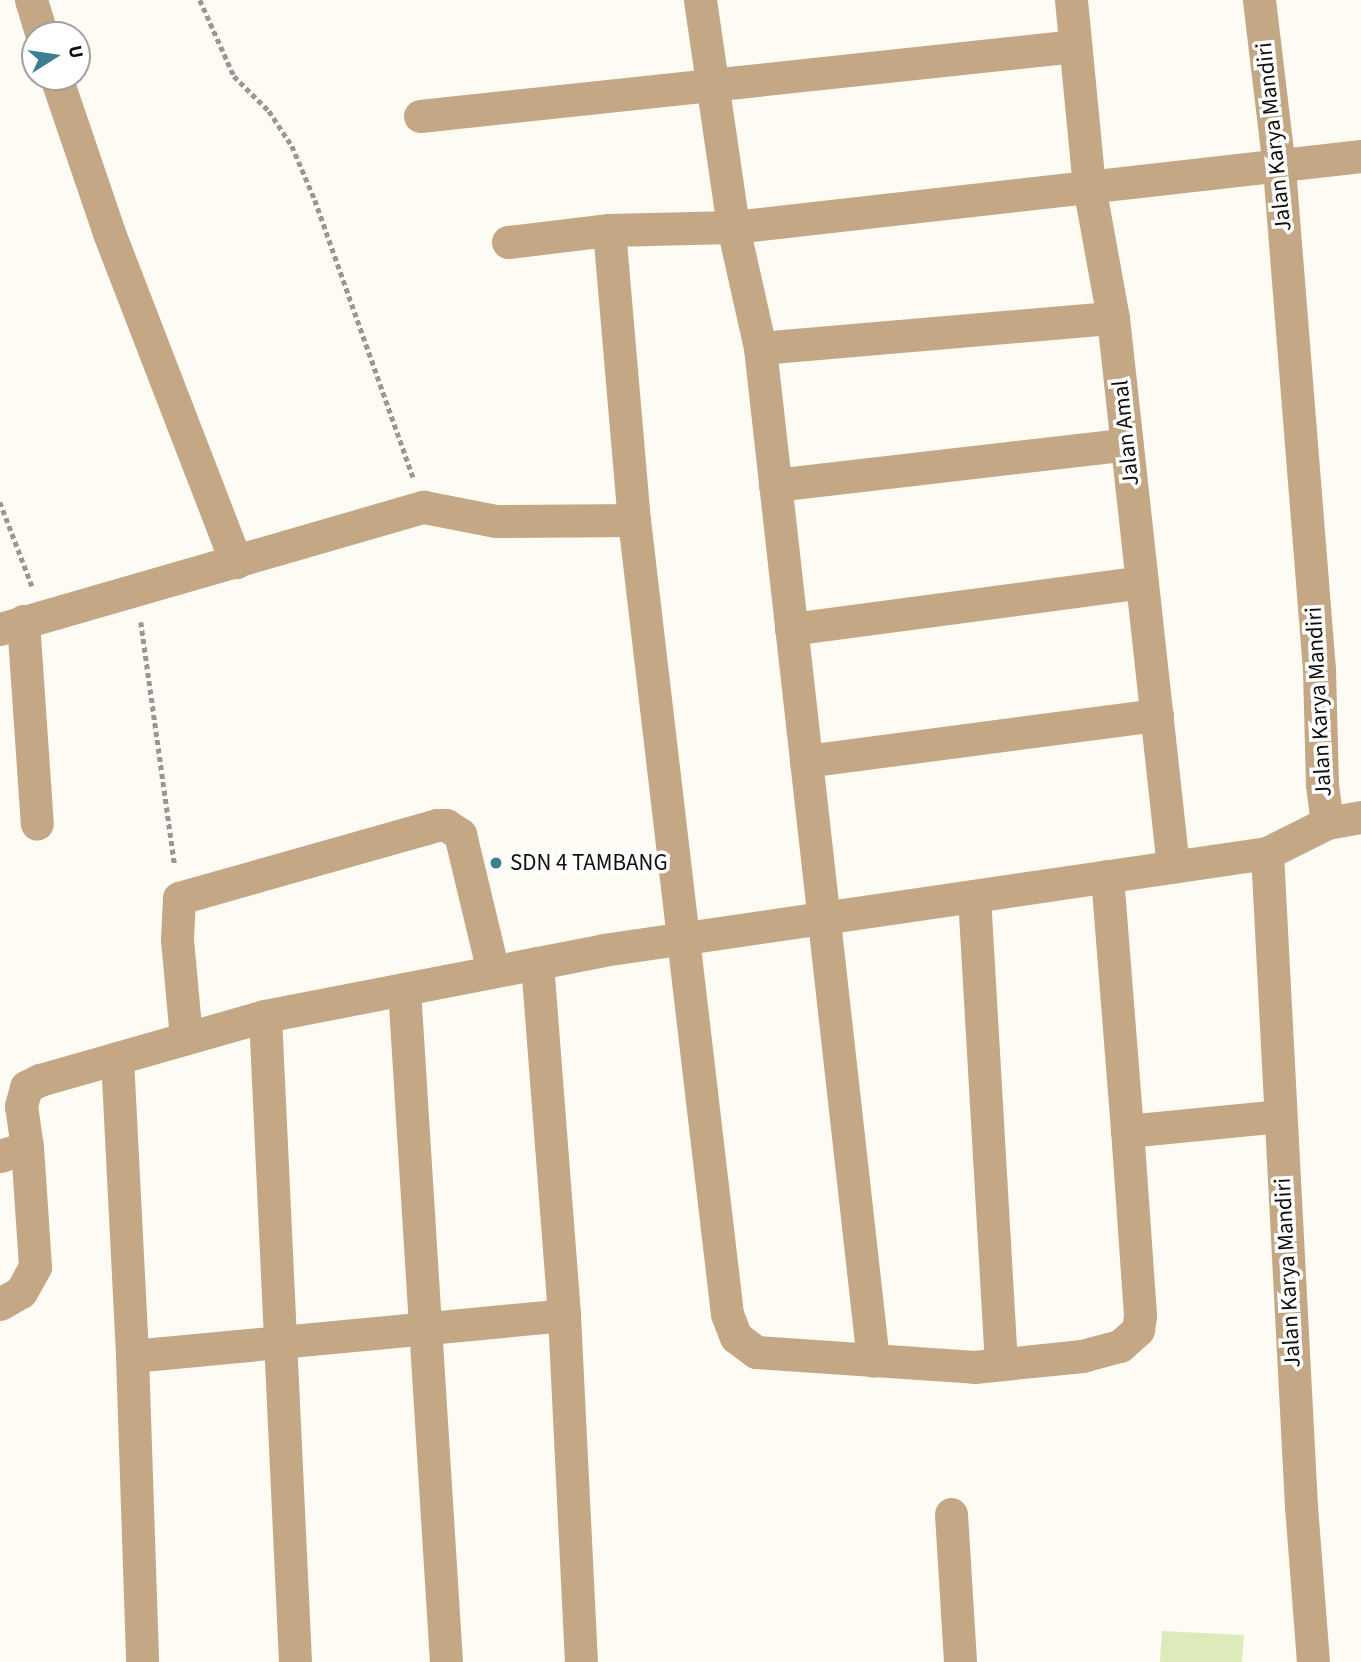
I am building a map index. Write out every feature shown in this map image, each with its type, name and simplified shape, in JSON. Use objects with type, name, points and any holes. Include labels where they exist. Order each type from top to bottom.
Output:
[{"type":"street","points":[[31,0],[38,21]]},
{"type":"street","points":[[700,0],[733,227],[760,348],[873,1361]]},
{"type":"street","name":"Jalan Amal","points":[[1071,0],[1089,186],[1113,318],[1173,867]]},
{"type":"street","name":"Jalan Karya Mandiri","points":[[1259,0],[1279,168],[1319,670],[1322,784],[1327,823],[1266,853],[1300,1492],[1313,1662]]},
{"type":"street","points":[[420,116],[1076,46]]},
{"type":"street","points":[[62,91],[108,233],[236,562]]},
{"type":"street","points":[[508,242],[609,230],[733,227],[1239,169],[1279,168],[1361,156]]},
{"type":"street","points":[[609,230],[634,520],[727,1314],[736,1337],[757,1352],[827,1354],[873,1361],[974,1367],[1100,1352],[1120,1346],[1138,1330],[1140,1315],[1107,876]]},
{"type":"street","points":[[760,348],[1113,318]]},
{"type":"street","points":[[775,485],[1127,443]]},
{"type":"street","points":[[37,824],[22,622],[424,507],[496,521],[634,520]]},
{"type":"street","points":[[791,629],[1142,582]]},
{"type":"street","points":[[806,761],[1157,715]]},
{"type":"street","points":[[1327,823],[1361,817]]},
{"type":"street","points":[[186,1038],[177,939],[179,898],[217,885],[446,825],[460,834],[493,971]]},
{"type":"street","points":[[0,1304],[21,1292],[31,1280],[35,1268],[14,1152],[26,1087],[265,1016],[493,971],[685,938],[1266,853]]},
{"type":"street","points":[[974,896],[1001,1362]]},
{"type":"street","points":[[537,963],[564,1315],[581,1662]]},
{"type":"street","points":[[404,989],[446,1662]]},
{"type":"street","points":[[265,1016],[295,1662]]},
{"type":"street","points":[[117,1058],[132,1356],[142,1662]]},
{"type":"street","points":[[1127,1131],[1280,1116]]},
{"type":"street","points":[[132,1356],[564,1315]]},
{"type":"street","points":[[951,1514],[960,1662]]},
{"type":"path","points":[[200,0],[234,76],[269,111],[301,168],[424,507]]},
{"type":"path","points":[[0,502],[22,622]]},
{"type":"path","points":[[137,589],[179,898]]},
{"type":"building","points":[[1162,1631],[1244,1635],[1242,1662],[1160,1662]]},
{"type":"place","name":"SDN 4 TAMBANG","points":[[496,863]]}]
